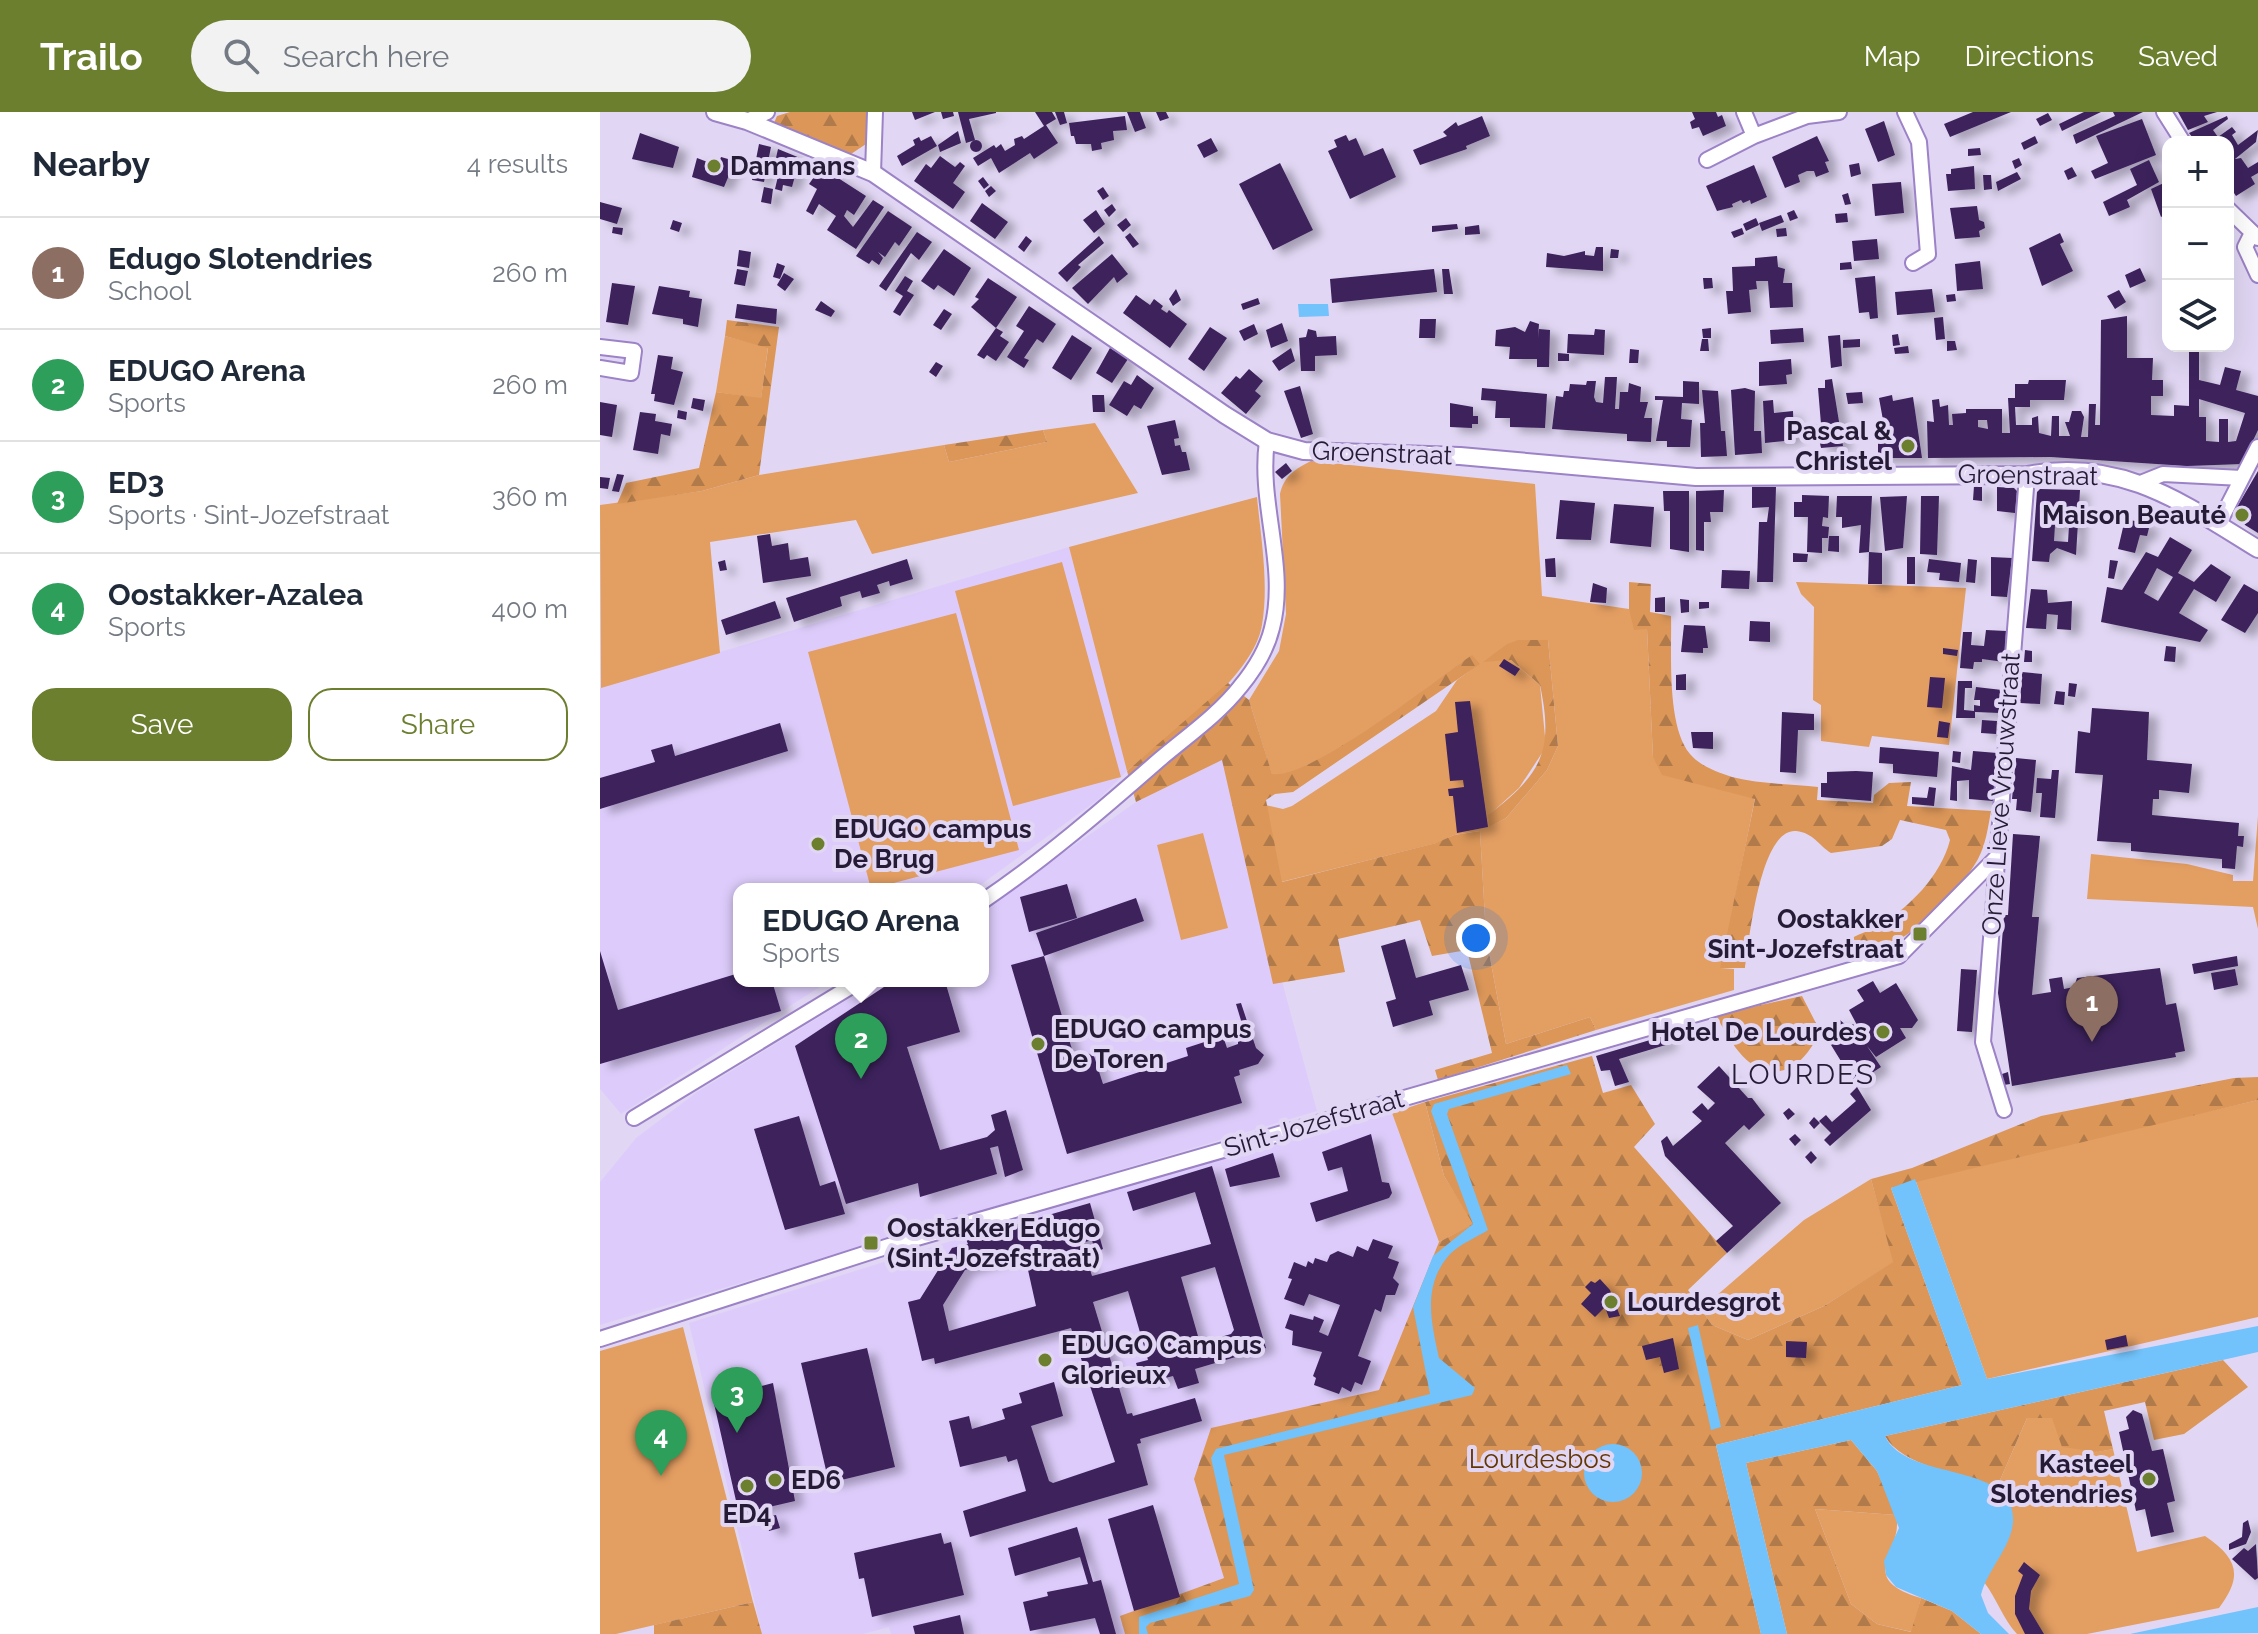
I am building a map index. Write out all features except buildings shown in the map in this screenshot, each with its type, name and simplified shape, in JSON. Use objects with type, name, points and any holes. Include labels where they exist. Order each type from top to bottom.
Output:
[{"type":"street","name":"Groenstraat","points":[[715,112],[747,121],[873,173],[1267,441],[1304,451],[1460,456],[1696,477],[2027,475],[2047,472],[2143,482],[2258,549]]},
{"type":"street","points":[[747,121],[767,112]]},
{"type":"street","points":[[873,173],[875,112]]},
{"type":"street","points":[[1744,112],[1754,136]]},
{"type":"street","points":[[1707,160],[1754,136],[1807,116],[1839,112]]},
{"type":"street","points":[[1905,112],[1919,142],[1928,254],[1913,263]]},
{"type":"street","points":[[2164,112],[2179,136]]},
{"type":"street","points":[[2234,214],[2256,234],[2245,247],[2258,275]]},
{"type":"street","points":[[600,347],[634,351],[631,373],[600,368]]},
{"type":"street","points":[[989,897],[1051,851],[1138,779],[1226,703],[1249,675],[1268,640],[1275,605],[1276,577],[1263,465],[1267,441]]},
{"type":"street","points":[[2218,525],[2258,447]]},
{"type":"street","name":"Groenstraat","points":[[2143,482],[2163,474],[2242,478]]},
{"type":"street","name":"Onze Lieve Vrouwstraat","points":[[2004,1110],[1983,1042],[2027,475]]},
{"type":"street","name":"Sint-Jozefstraat","points":[[600,1339],[889,1246],[1899,956],[1996,858]]},
{"type":"street","points":[[634,1118],[850,987]]},
{"type":"shaded area","points":[[725,336],[768,347],[761,399],[716,392]]},
{"type":"shaded area","points":[[1095,423],[1138,493],[872,554],[856,520],[710,542],[720,653],[601,688],[600,505],[702,491],[759,475],[944,445],[949,462],[1047,442],[1043,430]]},
{"type":"shaded area","points":[[1311,461],[1535,484],[1542,596],[1629,609],[1647,629],[1653,757],[1755,798],[1721,968],[1734,969],[1734,990],[1596,1030],[1590,1017],[1506,1044],[1486,936],[1480,831],[1454,835],[1437,843],[1281,882],[1265,805],[1283,809],[1292,806],[1436,711],[1457,680],[1479,664],[1471,656],[1342,746],[1290,772],[1272,775],[1249,700],[1279,651],[1286,614],[1280,494],[1287,478]],"holes":[[[1548,640],[1558,746],[1547,770],[1506,818],[1490,826],[1489,815],[1519,788],[1546,747],[1540,685],[1511,660]]]},
{"type":"shaded area","points":[[1257,497],[1265,593],[1262,625],[1255,645],[1226,686],[1127,771],[1069,547]]},
{"type":"shaded area","name":"EDUGO campus De Brug","points":[[1069,547],[1127,771],[1099,799],[983,883],[733,883],[733,987],[820,987],[621,1114],[600,1089],[600,688]]},
{"type":"shaded area","points":[[1062,562],[1121,777],[1013,806],[955,591]]},
{"type":"shaded area","points":[[1796,582],[1966,588],[1949,745],[1872,736],[1869,747],[1821,741],[1821,705],[1813,700],[1814,607],[1801,594]]},
{"type":"shaded area","points":[[956,613],[1019,850],[894,883],[869,883],[808,652]]},
{"type":"shaded area","name":"EDUGO campus De Toren","points":[[1222,759],[1317,1111],[600,1325],[600,1182],[636,1138],[697,1092],[868,987],[989,987],[989,905],[1136,802]]},
{"type":"shaded area","points":[[2258,816],[2258,929],[2253,907],[2087,899],[2091,854],[2187,864],[2233,875],[2233,881],[2253,881]]},
{"type":"shaded area","points":[[1203,833],[1228,928],[1181,940],[1157,845]]},
{"type":"shaded area","points":[[2258,1100],[2258,1317],[1987,1379],[1915,1179]]},
{"type":"shaded area","points":[[1425,1102],[1444,1176],[1474,1224],[1439,1242],[1392,1113]]},
{"type":"shaded area","name":"EDUGO Campus Glorieux","points":[[1392,1113],[1439,1242],[1379,1390],[1211,1429],[1194,1479],[1224,1578],[1121,1616],[1125,1634],[891,1634],[889,1627],[863,1634],[762,1634],[689,1323],[1123,1187]]},
{"type":"shaded area","points":[[1871,1179],[1894,1262],[1824,1306],[1748,1340],[1712,1325],[1701,1309],[1804,1220]]},
{"type":"shaded area","points":[[683,1327],[753,1602],[616,1634],[600,1634],[600,1351]]},
{"type":"shaded area","points":[[2027,1418],[2052,1418],[2097,1452],[2113,1449],[2137,1552],[2205,1536],[2216,1544],[2230,1560],[2234,1577],[2219,1608],[2087,1634],[2017,1634],[1984,1582],[2004,1547],[2010,1501],[1997,1487]]},
{"type":"shaded area","points":[[1815,1509],[1896,1515],[1897,1528],[1886,1562],[1886,1572],[1890,1582],[1921,1598],[1912,1632],[1877,1624],[1851,1604]]},
{"type":"green space","points":[[790,112],[866,112],[866,144],[851,154],[778,128],[774,123],[777,116]]},
{"type":"green space","points":[[727,320],[779,327],[759,475],[702,491],[617,504],[626,483],[699,468],[716,392],[761,398],[768,348],[725,336]]},
{"type":"green space","points":[[1043,430],[1047,442],[949,462],[944,445]]},
{"type":"green space","points":[[1629,582],[1651,584],[1650,612],[1671,616],[1672,688],[1677,726],[1690,754],[1704,765],[1742,779],[1818,787],[1817,800],[1873,803],[1874,795],[1889,783],[1911,782],[1907,806],[1991,811],[1978,859],[1956,890],[1924,922],[1887,946],[1869,954],[1852,956],[1848,941],[1889,919],[1912,901],[1931,878],[1946,853],[1950,840],[1946,830],[1900,820],[1892,839],[1882,846],[1831,853],[1812,837],[1796,831],[1784,835],[1773,847],[1765,866],[1753,912],[1745,968],[1720,968],[1755,799],[1662,775],[1653,757],[1647,629],[1634,630],[1629,609]]},
{"type":"green space","points":[[1518,640],[1548,640],[1558,746],[1547,770],[1506,818],[1489,827],[1488,815],[1521,787],[1540,759],[1544,744],[1544,708],[1540,685],[1511,660],[1483,662],[1507,644]]},
{"type":"green space","points":[[1472,655],[1480,664],[1293,792],[1275,794],[1266,800],[1282,882],[1436,843],[1454,835],[1480,831],[1486,936],[1506,1044],[1590,1017],[1596,1030],[1438,1080],[1435,1070],[1492,1053],[1467,950],[1432,956],[1420,920],[1338,939],[1345,972],[1273,984],[1222,760],[1136,802],[1127,771],[1228,683],[1249,700],[1272,774],[1290,772],[1342,746]]},
{"type":"green space","points":[[1802,996],[1821,1033],[1800,1061],[1778,1072],[1766,1071],[1744,1058],[1716,1015]]},
{"type":"green space","name":"Lourdesbos","points":[[1592,1056],[1603,1093],[1631,1085],[1655,1124],[1634,1147],[1727,1253],[1688,1290],[1712,1325],[1748,1340],[1824,1306],[1893,1262],[1871,1179],[1912,1168],[2041,1116],[2234,1078],[2258,1077],[2258,1100],[1891,1188],[1962,1385],[1716,1445],[1761,1634],[1125,1634],[1120,1616],[1224,1578],[1194,1479],[1211,1428],[1379,1390],[1439,1242],[1473,1224],[1444,1176],[1425,1102]]},
{"type":"green space","points":[[2223,1360],[2248,1387],[2184,1434],[2154,1440],[2145,1402],[2104,1411],[2113,1449],[2098,1452],[2062,1447],[2052,1418],[2027,1418],[1997,1487],[1919,1462],[1893,1446],[1885,1436]]},
{"type":"green space","points":[[1851,1440],[1877,1471],[1896,1515],[1815,1509],[1851,1604],[1877,1624],[1911,1632],[1921,1598],[1952,1611],[1981,1634],[1787,1634],[1746,1463]]},
{"type":"green space","points":[[753,1602],[762,1634],[654,1634],[654,1625]]},
{"type":"water","points":[[1298,304],[1328,304],[1329,316],[1299,317]]},
{"type":"water","points":[[1567,1065],[1571,1074],[1449,1109],[1447,1114],[1488,1230],[1454,1250],[1441,1266],[1432,1291],[1433,1331],[1439,1358],[1475,1388],[1472,1395],[1224,1455],[1254,1590],[1250,1596],[1150,1623],[1146,1627],[1148,1634],[1139,1634],[1139,1617],[1239,1584],[1211,1458],[1216,1449],[1430,1394],[1413,1307],[1433,1256],[1473,1224],[1431,1111],[1434,1104]]},
{"type":"water","points":[[1915,1179],[1987,1379],[2258,1326],[2258,1352],[1885,1436],[1897,1451],[1915,1461],[1980,1480],[1998,1489],[2010,1502],[2011,1532],[1981,1595],[1988,1613],[2009,1634],[1981,1634],[1952,1611],[1896,1587],[1886,1575],[1884,1561],[1899,1528],[1877,1471],[1851,1440],[1746,1463],[1787,1634],[1761,1634],[1716,1445],[1962,1385],[1891,1188]]},
{"type":"water","points":[[1698,1325],[1721,1427],[1711,1430],[1688,1328]]},
{"type":"water","points":[[1613,1444],[1624,1446],[1633,1453],[1640,1462],[1640,1484],[1633,1493],[1624,1500],[1613,1502],[1602,1500],[1593,1493],[1586,1484],[1584,1473],[1586,1462],[1593,1453],[1602,1446]]},
{"type":"water","points":[[2258,1607],[2258,1633],[2130,1634]]},
{"type":"place","name":"Dammans","points":[[714,166]]},
{"type":"place","name":"Pascal & Christel","points":[[1908,446]]},
{"type":"place","name":"Maison Beauté","points":[[2242,515]]},
{"type":"place","name":"EDUGO campus De Brug","points":[[818,844]]},
{"type":"place","name":"Oostakker Sint-Jozefstraat","points":[[1920,934]]},
{"type":"place","name":"Hotel De Lourdes","points":[[1883,1032]]},
{"type":"place","name":"Edugo Slotendries","points":[[2092,1042]]},
{"type":"place","name":"EDUGO campus De Toren","points":[[1038,1044]]},
{"type":"place","name":"EDUGO Arena","points":[[861,1079]]},
{"type":"place","name":"Oostakker Edugo (Sint-Jozefstraat)","points":[[871,1243]]},
{"type":"place","name":"Lourdesgrot","points":[[1611,1302]]},
{"type":"place","name":"EDUGO Campus Glorieux","points":[[1045,1360]]},
{"type":"place","name":"ED3","points":[[737,1433]]},
{"type":"place","name":"Oostakker-Azalea","points":[[661,1476]]},
{"type":"place","name":"Kasteel Slotendries","points":[[2149,1479]]},
{"type":"place","name":"ED6","points":[[775,1480]]},
{"type":"place","name":"ED4","points":[[747,1486]]},
{"type":"district","name":"LOURDES","points":[[1803,1074]]}]
